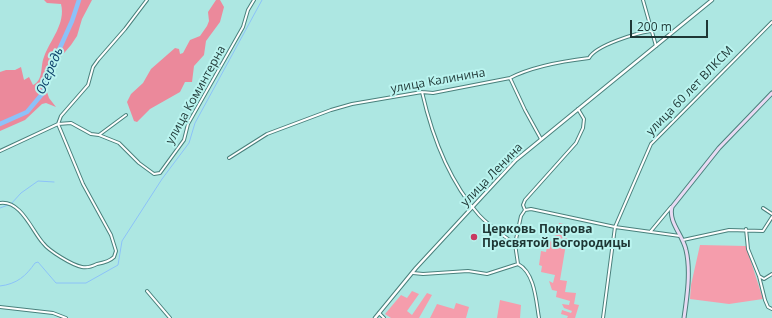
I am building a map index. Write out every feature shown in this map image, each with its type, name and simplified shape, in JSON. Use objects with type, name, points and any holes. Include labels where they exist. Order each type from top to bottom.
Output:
[{"type":"main road","points":[[684,318],[687,296],[686,250],[683,240],[671,217],[672,207],[719,148],[772,93]]},
{"type":"street","points":[[0,203],[6,202],[22,213],[43,244],[52,252],[77,265],[88,267],[106,262],[114,257],[116,251],[111,235],[83,184],[58,124],[61,116],[88,85],[93,67],[98,60],[125,29],[147,0]]},
{"type":"street","name":"улица Коминтерна","points":[[99,135],[119,143],[139,163],[154,174],[160,173],[184,140],[188,124],[236,41],[254,0]]},
{"type":"street","points":[[643,0],[649,16],[651,31],[656,46],[712,0]]},
{"type":"street","name":"улица 60 лет ВЛКСМ","points":[[603,318],[615,227],[651,144],[772,22]]},
{"type":"street","name":"улица Калинина","points":[[229,158],[267,134],[331,110],[352,104],[422,92],[433,93],[510,78],[520,73],[568,61],[589,58],[596,50],[638,33],[651,31]]},
{"type":"street","name":"улица Ленина","points":[[375,318],[413,272],[511,164],[656,46]]},
{"type":"street","points":[[510,78],[541,139]]},
{"type":"street","points":[[422,92],[428,117],[442,154],[459,187],[472,207],[489,224],[515,244]]},
{"type":"street","points":[[525,210],[523,205],[525,200],[581,136],[584,123],[582,113],[578,109]]},
{"type":"street","points":[[0,151],[58,124],[71,123],[91,134],[99,135],[126,115]]},
{"type":"street","points":[[651,231],[676,202]]},
{"type":"street","points":[[683,240],[730,230],[746,229],[763,231],[772,216],[763,208]]},
{"type":"street","points":[[525,210],[543,211],[615,227],[681,236]]},
{"type":"street","points":[[518,264],[515,244],[521,216],[525,210]]},
{"type":"street","points":[[746,229],[748,248],[759,276],[765,300],[768,307],[772,309]]},
{"type":"street","points":[[413,272],[423,274],[468,271],[487,274],[518,264],[523,266],[531,279],[539,318]]},
{"type":"street","points":[[759,276],[764,279],[772,274]]},
{"type":"street","points":[[147,290],[170,318]]},
{"type":"street","points":[[0,307],[53,314],[66,318]]},
{"type":"street","points":[[378,314],[384,318]]},
{"type":"shaded area","points":[[44,0],[92,0],[82,19],[77,36],[59,59],[46,89],[49,98],[56,107],[46,103],[42,104],[25,120],[0,131],[0,72],[15,70],[21,67],[24,80],[29,77],[33,85],[36,83],[39,80],[44,57],[57,32],[62,11],[61,4],[47,3]]},
{"type":"shaded area","points":[[216,0],[220,0],[224,7],[220,22],[206,41],[204,55],[194,66],[192,82],[185,82],[180,92],[150,109],[137,122],[134,121],[127,102],[131,94],[143,83],[151,69],[175,48],[179,49],[180,54],[183,53],[190,40],[200,36],[209,21],[208,12]]},
{"type":"shaded area","points":[[559,223],[568,225],[560,280],[567,281],[565,292],[576,293],[574,304],[579,305],[575,318],[567,318],[568,316],[561,314],[562,310],[571,313],[572,311],[564,308],[562,304],[569,305],[570,301],[556,297],[557,291],[552,290],[549,281],[553,283],[555,275],[541,272],[542,266],[539,265],[541,251],[546,252],[547,247],[544,246],[545,240],[553,242],[554,236],[557,235]]},
{"type":"shaded area","points":[[700,245],[746,246],[763,299],[729,304],[690,299],[691,285]]},
{"type":"shaded area","points":[[412,291],[419,294],[407,311],[412,315],[427,293],[432,295],[419,318],[391,318],[385,314],[401,295],[407,298]]},
{"type":"shaded area","points":[[500,300],[521,305],[520,318],[497,318]]},
{"type":"shaded area","points":[[456,303],[469,307],[466,318],[430,318],[437,304],[454,309]]},
{"type":"waterway","name":"Осередь","points":[[0,124],[27,112],[43,93],[50,70],[72,21],[79,0]]},
{"type":"waterway","points":[[0,286],[20,279],[35,263],[38,262],[56,283],[86,283],[118,265],[122,241],[162,179],[189,143],[195,123],[262,0]]},
{"type":"waterway","points":[[11,204],[21,193],[38,181],[54,182]]},
{"type":"waterway","points":[[0,208],[8,205]]},
{"type":"place","name":"Церковь Покрова Пресвятой Богородицы","points":[[474,237]]}]
